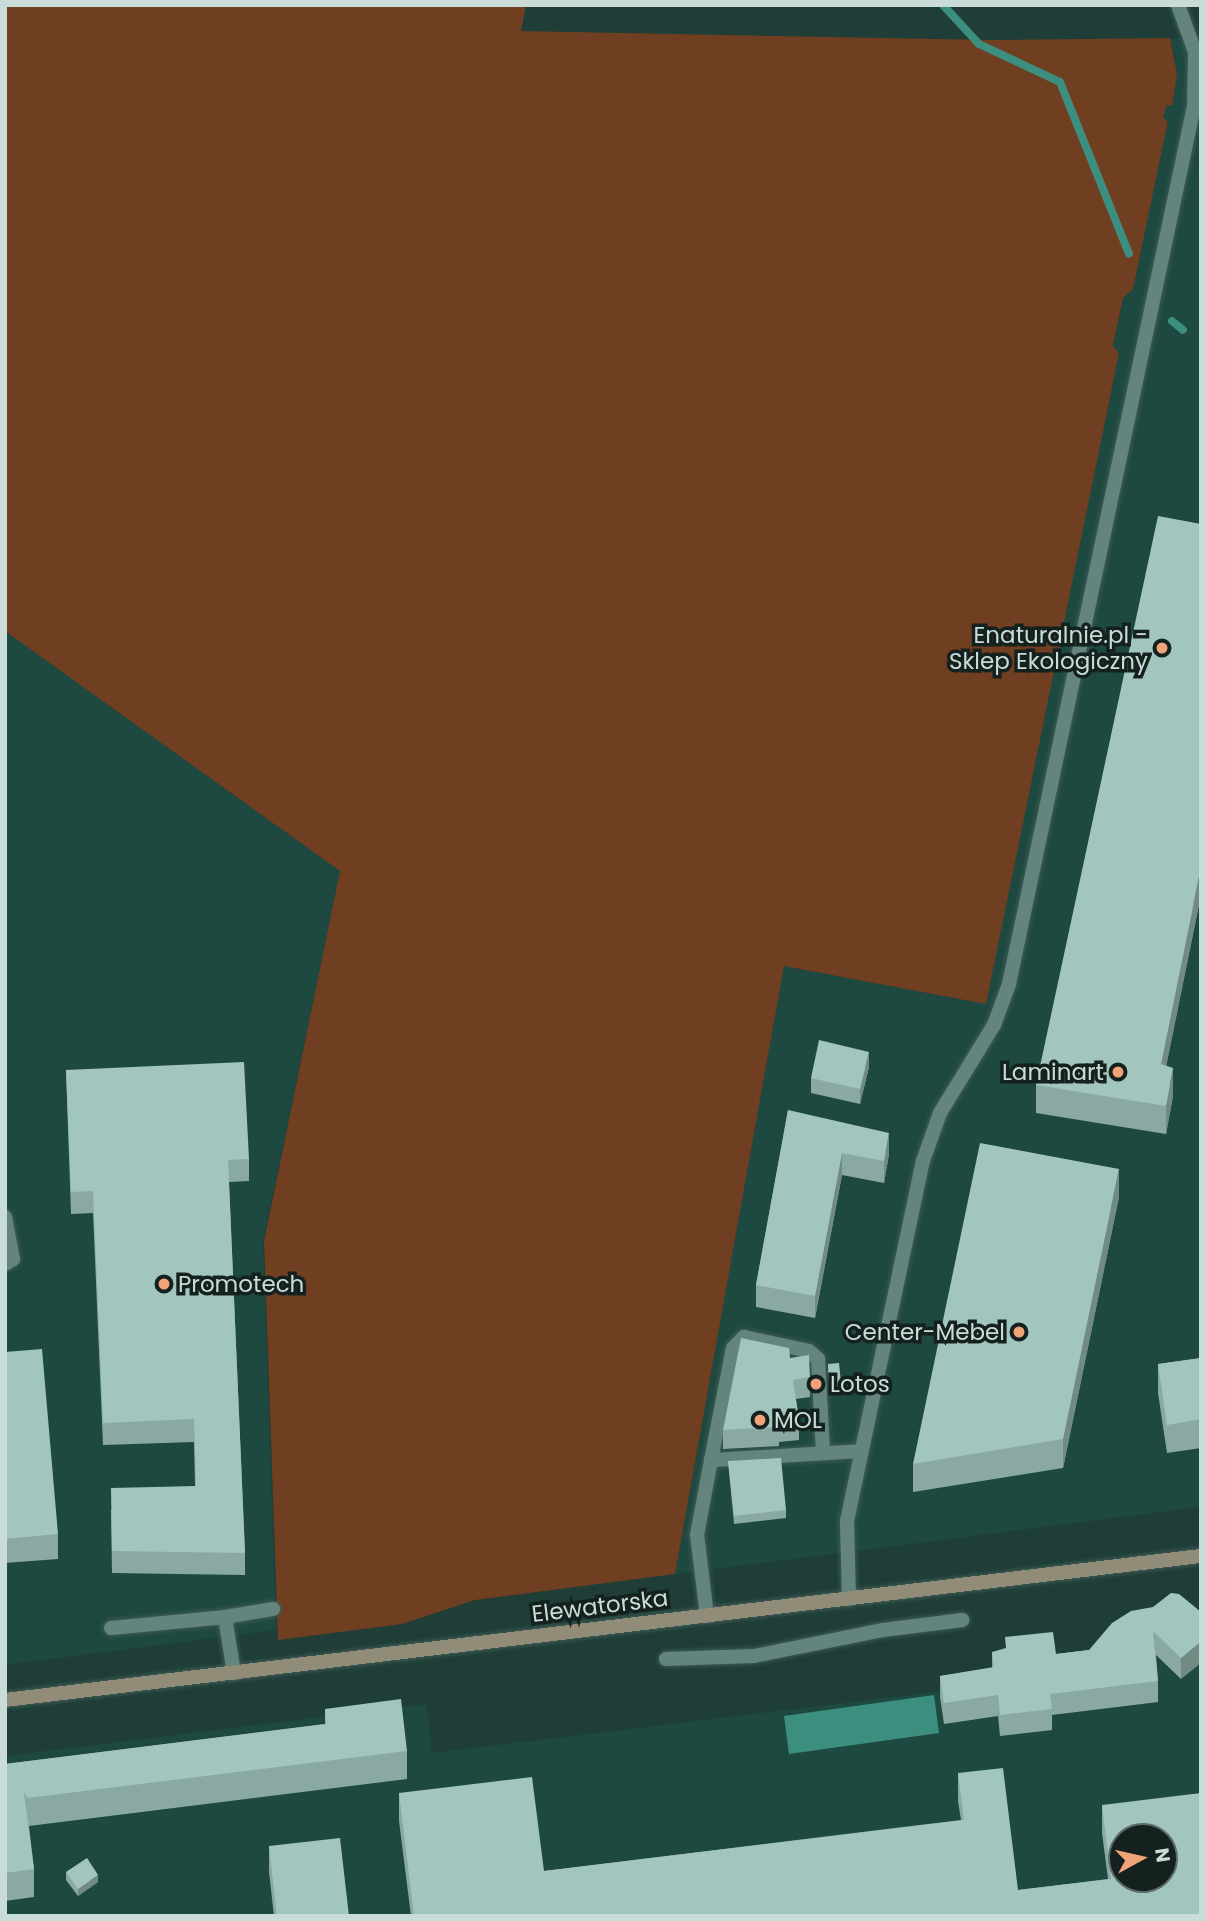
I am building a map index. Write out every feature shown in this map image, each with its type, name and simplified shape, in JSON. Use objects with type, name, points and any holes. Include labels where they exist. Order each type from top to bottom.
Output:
[{"type":"street","points":[[849,1599],[845,1537],[927,1145],[940,1113],[1001,1010],[1018,948],[1194,106],[1198,69],[1191,34],[1178,5]]},
{"type":"street","points":[[5,1217],[13,1259],[5,1264]]},
{"type":"street","points":[[707,1616],[697,1535],[733,1348],[744,1337],[809,1351],[818,1359],[823,1451]]},
{"type":"street","points":[[711,1460],[823,1451],[862,1451]]},
{"type":"street","name":"Elewatorska","points":[[5,1700],[1201,1556]]},
{"type":"street","points":[[111,1628],[225,1617],[273,1609]]},
{"type":"street","points":[[225,1617],[234,1673]]},
{"type":"street","points":[[666,1659],[754,1656],[883,1630],[962,1620]]},
{"type":"shaded area","points":[[5,5],[526,5],[521,31],[989,40],[1170,38],[1177,75],[1172,106],[1167,105],[1163,118],[1168,121],[1133,289],[1123,298],[1113,346],[1119,353],[986,1004],[784,966],[675,1574],[475,1600],[402,1624],[278,1640],[264,1241],[340,871],[5,631]]},
{"type":"shaded area","points":[[1170,38],[1201,39],[1201,1507],[675,1574],[784,966],[986,1004],[1123,298],[1133,289],[1168,121],[1163,119],[1167,105],[1172,106],[1175,57]]},
{"type":"shaded area","points":[[5,631],[340,871],[263,1241],[276,1630],[5,1665]]},
{"type":"shaded area","points":[[1201,1650],[1201,1916],[5,1916],[5,1756],[427,1704],[432,1753],[969,1688]]},
{"type":"shaded area","points":[[934,1695],[939,1733],[789,1754],[784,1716]]},
{"type":"building","points":[[1158,516],[1201,524],[1201,867],[1161,1064],[1173,1068],[1166,1106],[1036,1085]]},
{"type":"building","points":[[819,1040],[869,1052],[860,1089],[811,1078]]},
{"type":"building","points":[[244,1062],[249,1159],[228,1160],[245,1553],[112,1551],[111,1488],[196,1486],[194,1419],[103,1423],[93,1191],[71,1192],[66,1070]]},
{"type":"building","points":[[788,1110],[889,1133],[884,1161],[842,1153],[815,1296],[756,1285]]},
{"type":"building","name":"Center-Mebel","points":[[980,1143],[1119,1169],[1063,1439],[913,1464]]},
{"type":"building","name":"MOL","points":[[741,1338],[789,1348],[790,1358],[809,1355],[810,1377],[793,1380],[799,1420],[778,1423],[779,1427],[723,1430]]},
{"type":"building","points":[[42,1349],[58,1534],[5,1539],[5,1352]]},
{"type":"building","points":[[1201,1358],[1201,1419],[1167,1425],[1158,1364]]},
{"type":"building","points":[[839,1363],[841,1383],[829,1386],[828,1364]]},
{"type":"building","points":[[781,1458],[786,1510],[734,1516],[728,1461]]},
{"type":"building","points":[[1171,1593],[1179,1594],[1201,1612],[1201,1642],[1181,1658],[1153,1631],[1158,1681],[1050,1694],[1052,1709],[1000,1715],[998,1695],[944,1703],[940,1676],[994,1667],[992,1652],[1006,1648],[1005,1637],[1053,1632],[1056,1654],[1089,1650],[1112,1623],[1131,1611],[1153,1607]]},
{"type":"building","points":[[401,1699],[407,1751],[28,1798],[24,1793],[34,1869],[5,1873],[5,1764],[326,1724],[325,1709]]},
{"type":"building","points":[[1003,1768],[1018,1890],[1108,1879],[1108,1893],[1178,1893],[1178,1823],[1108,1823],[1108,1854],[1102,1805],[1201,1793],[1201,1916],[414,1916],[399,1793],[532,1777],[544,1871],[964,1820],[958,1773]]},
{"type":"building","points":[[340,1838],[349,1916],[277,1916],[269,1846]]},
{"type":"building","points":[[87,1858],[98,1875],[78,1889],[66,1872]]},
{"type":"waterway","points":[[943,5],[979,44],[1060,82],[1129,254]]},
{"type":"waterway","points":[[1172,321],[1183,330]]},
{"type":"place","name":"Enaturalnie.pl - Sklep Ekologiczny","points":[[1162,648]]},
{"type":"place","name":"Laminart","points":[[1118,1072]]},
{"type":"place","name":"Promotech","points":[[164,1284]]},
{"type":"place","name":"Center-Mebel","points":[[1019,1332]]},
{"type":"place","name":"Lotos","points":[[816,1384]]},
{"type":"place","name":"MOL","points":[[760,1420]]}]
